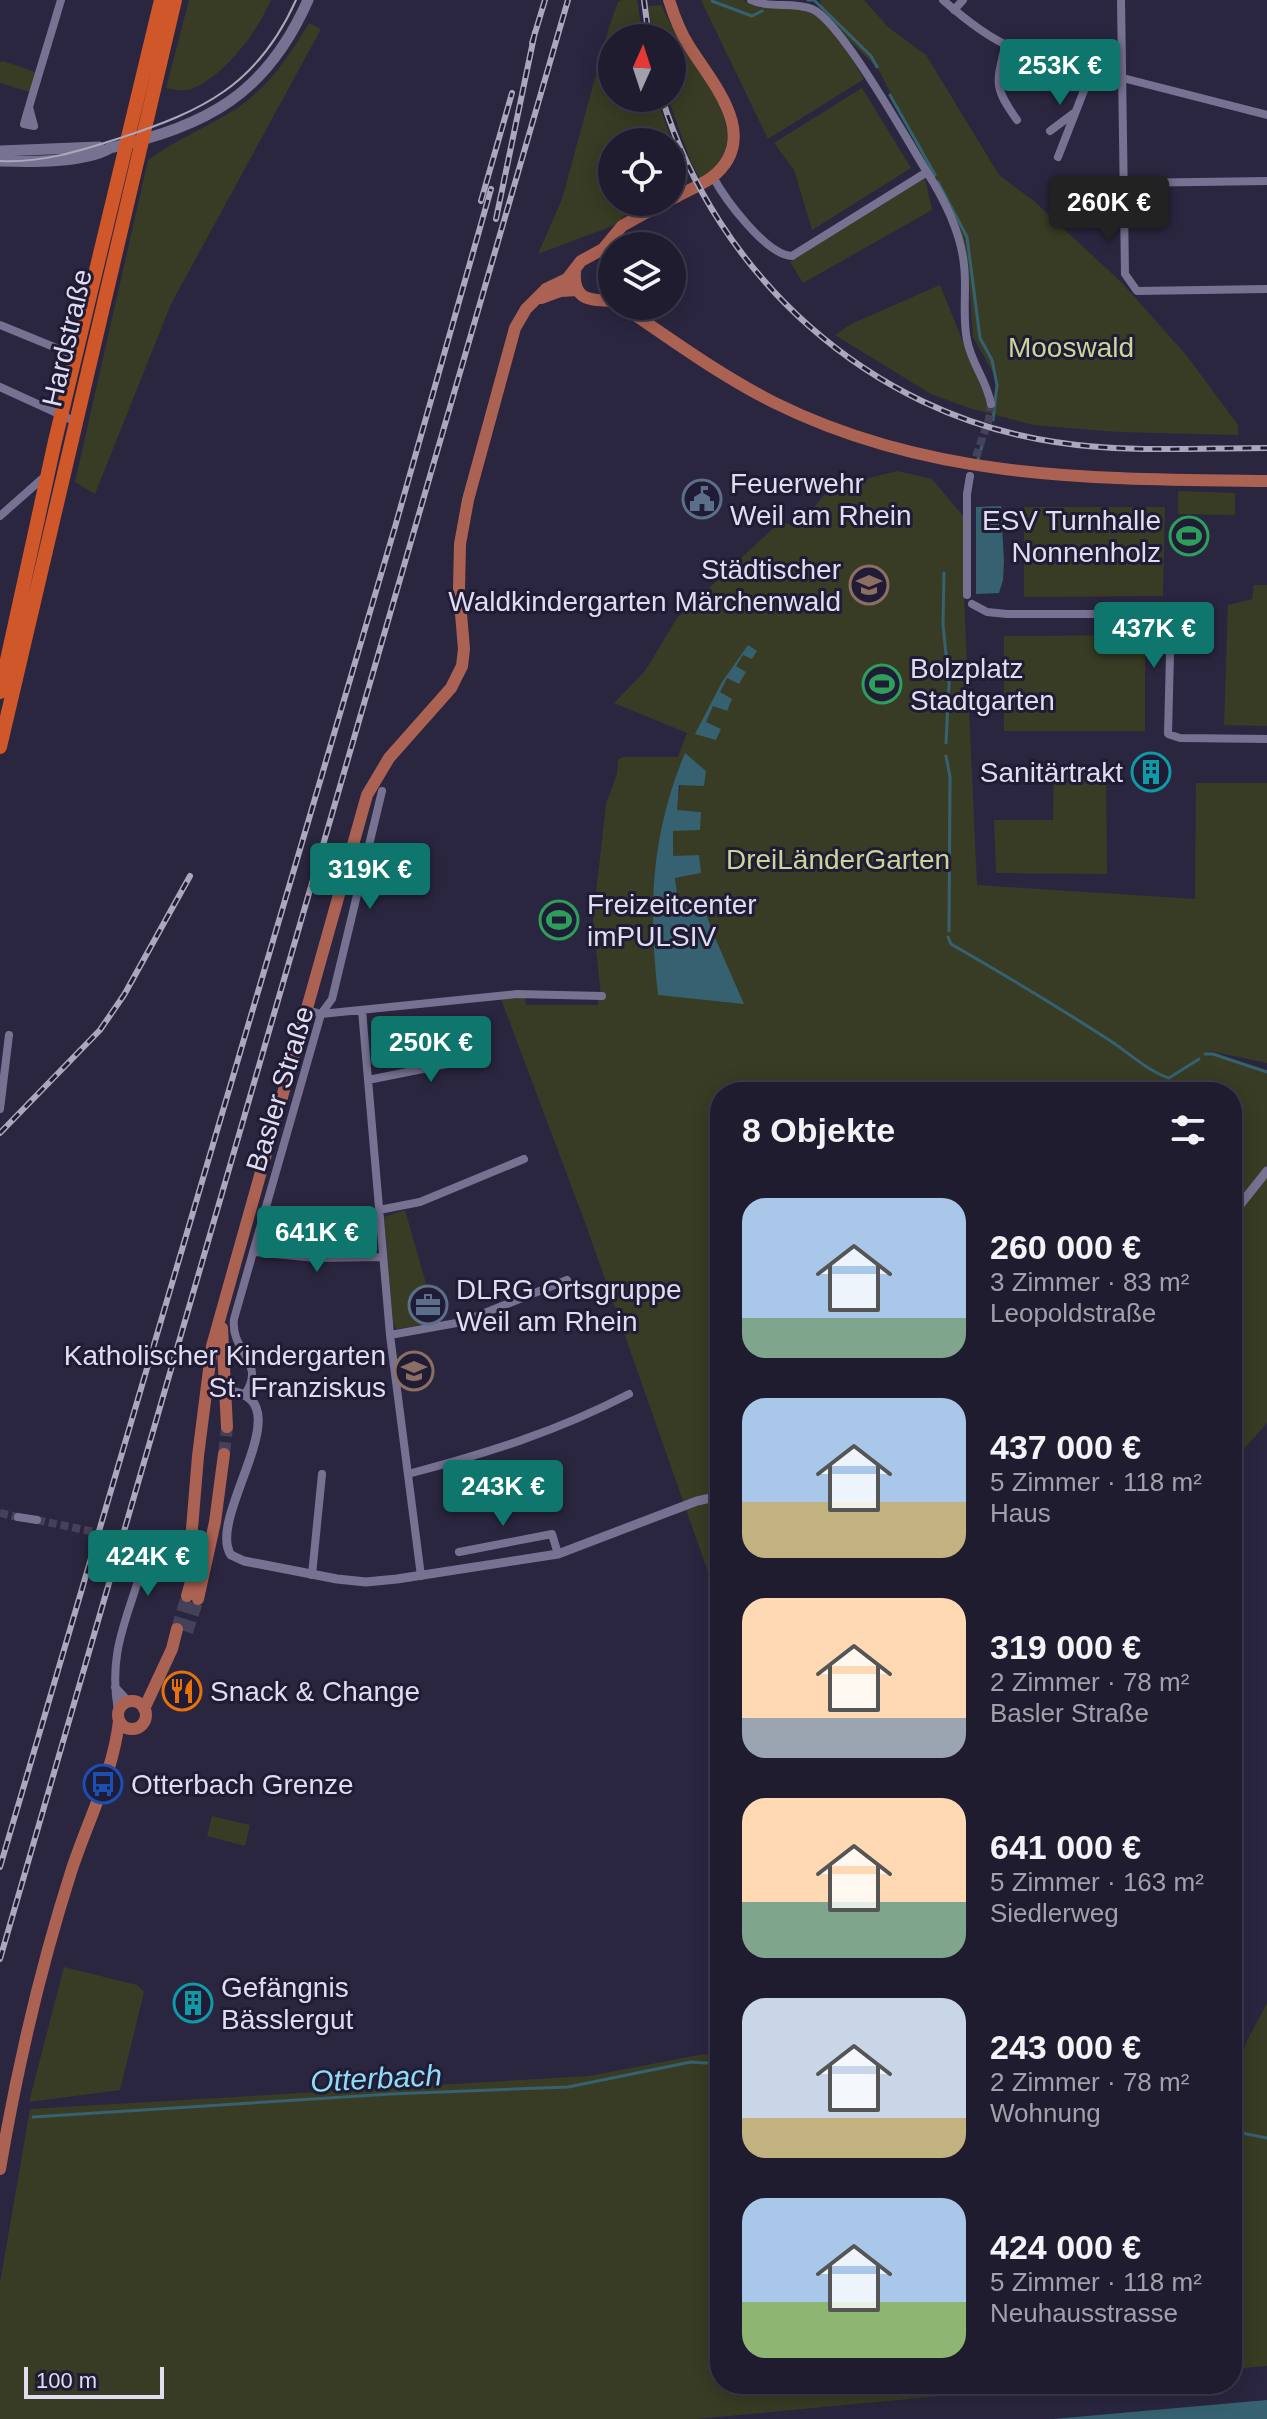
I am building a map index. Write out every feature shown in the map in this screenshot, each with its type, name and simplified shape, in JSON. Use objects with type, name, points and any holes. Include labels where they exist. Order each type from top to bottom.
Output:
[{"type":"highway","points":[[0,747],[152,68],[161,0]]},
{"type":"highway","points":[[0,692],[55,441],[152,68],[175,0]]},
{"type":"main road","points":[[0,151],[110,148],[176,130],[214,112],[233,100],[274,61],[308,0]]},
{"type":"main road","points":[[669,0],[687,43],[727,104],[732,117],[732,147],[722,167],[713,177],[686,191]]},
{"type":"main road","points":[[0,161],[54,160],[103,152],[110,148]]},
{"type":"main road","points":[[199,1571],[191,1544],[212,1346],[367,795],[389,758],[451,688],[462,666],[460,544],[468,500],[515,328],[526,309],[550,286],[575,272],[581,261],[597,254],[617,229],[640,216]]},
{"type":"main road","points":[[623,232],[627,223]]},
{"type":"main road","points":[[575,272],[578,290],[590,300],[598,300]]},
{"type":"main road","points":[[538,298],[560,291],[578,290]]},
{"type":"main road","points":[[646,320],[712,367],[776,403],[866,440],[983,468],[1112,479],[1267,481]]},
{"type":"main road","points":[[222,1317],[227,1427]]},
{"type":"main road","points":[[208,1391],[227,1391]]},
{"type":"main road","points":[[192,1598],[215,1522],[224,1454]]},
{"type":"main road","points":[[0,2169],[24,2040],[71,1873],[129,1709],[155,1682],[182,1630]]},
{"type":"main road","points":[[113,1757],[132,1728],[143,1722],[129,1709]]},
{"type":"main road","points":[[129,1709],[126,1727],[132,1728]]},
{"type":"street","points":[[29,107],[61,0]]},
{"type":"street","points":[[751,0],[761,5],[814,9],[822,16],[844,39],[927,172],[955,225],[964,262],[966,336],[991,404]]},
{"type":"street","points":[[943,0],[973,26],[1021,52],[1267,115]]},
{"type":"street","points":[[954,10],[963,0]]},
{"type":"street","points":[[1121,0],[1125,274],[1137,291],[1267,289]]},
{"type":"street","points":[[1005,46],[998,78],[999,94],[1017,120]]},
{"type":"street","points":[[1058,157],[1092,70]]},
{"type":"street","points":[[1050,131],[1075,113]]},
{"type":"street","name":"Hardstraße","points":[[0,516],[42,480],[67,436],[122,195],[121,171],[110,148]]},
{"type":"street","points":[[713,177],[768,246],[783,255],[792,256],[927,172]]},
{"type":"street","points":[[1125,183],[1267,181]]},
{"type":"street","points":[[0,325],[84,359]]},
{"type":"street","points":[[0,387],[70,419]]},
{"type":"street","points":[[967,595],[967,494],[970,476]]},
{"type":"street","points":[[972,604],[987,612],[1007,614],[1171,614],[1168,734],[1180,738],[1267,739]]},
{"type":"street","name":"Basler Straße","points":[[245,1394],[254,1379],[254,1372],[233,1329],[321,1014],[332,999],[382,791]]},
{"type":"street","points":[[307,1010],[321,1014],[517,994],[602,996]]},
{"type":"street","points":[[362,1010],[390,1335],[421,1576]]},
{"type":"street","points":[[0,1109],[9,1035]]},
{"type":"street","points":[[368,1080],[487,1056]]},
{"type":"street","points":[[379,1210],[420,1202],[524,1159]]},
{"type":"street","points":[[1242,1202],[1267,1171]]},
{"type":"street","points":[[254,1252],[316,1258],[383,1257]]},
{"type":"street","points":[[390,1335],[462,1322],[567,1280]]},
{"type":"street","points":[[227,1391],[245,1394],[257,1408],[258,1429],[226,1537],[226,1548],[231,1555],[244,1561],[366,1582],[421,1576],[558,1554],[710,1498]]},
{"type":"street","points":[[408,1474],[527,1440],[629,1394]]},
{"type":"street","points":[[312,1575],[322,1474]]},
{"type":"street","points":[[18,1517],[37,1520]]},
{"type":"street","points":[[459,1552],[552,1534],[558,1554]]},
{"type":"street","points":[[129,1709],[115,1686],[114,1667],[145,1557],[143,1547],[131,1539]]},
{"type":"green space","points":[[189,0],[271,0],[257,26],[228,64],[204,83],[188,90],[166,88]]},
{"type":"green space","points":[[637,0],[641,24],[610,24],[618,2]]},
{"type":"green space","points":[[701,0],[742,0],[759,6],[814,9],[842,43],[864,79],[768,139]]},
{"type":"green space","name":"Mooswald","points":[[820,0],[864,0],[889,28],[926,55],[999,175],[1035,202],[1122,283],[1187,356],[1238,425],[1238,435],[1118,432],[1033,425],[931,394],[835,335],[851,324],[940,285],[984,394],[997,397],[998,381],[973,337],[968,264],[958,223],[877,67],[823,16]]},
{"type":"green space","points":[[661,5],[671,24],[651,24],[648,6]]},
{"type":"green space","points":[[309,23],[321,29],[171,304],[95,494],[75,482],[148,160],[244,104],[266,84]]},
{"type":"green space","points":[[686,52],[714,94],[727,130],[726,147],[717,164],[700,179],[686,149],[686,128],[679,128],[673,112],[686,112]]},
{"type":"green space","points":[[0,62],[35,72],[30,92],[0,83]]},
{"type":"green space","points":[[598,67],[598,112],[662,112],[667,128],[598,128],[598,216],[624,216],[615,225],[538,254],[562,199]]},
{"type":"green space","points":[[862,88],[911,168],[812,230],[794,170],[774,143]]},
{"type":"green space","points":[[925,178],[932,210],[803,283],[790,262]]},
{"type":"green space","name":"DreiLänderGarten","points":[[897,471],[932,479],[964,517],[964,597],[977,885],[1195,899],[1196,783],[1267,783],[1267,1063],[1205,1050],[1267,1070],[1267,1423],[1242,1451],[1242,1082],[710,1082],[710,1578],[586,1225],[501,999],[525,998],[526,1005],[598,1005],[598,996],[601,996],[593,920],[606,804],[617,774],[618,760],[623,757],[678,757],[687,733],[614,703],[645,671],[677,618],[781,521],[797,528],[830,488]],"holes":[[[686,754],[676,810],[701,812],[673,831],[673,856],[701,873],[675,878],[679,908],[703,905],[712,931],[654,958],[678,771]]]},
{"type":"green space","points":[[1178,491],[1235,493],[1235,515],[1178,514]]},
{"type":"green space","points":[[1024,507],[1165,507],[1163,596],[1024,597]]},
{"type":"green space","points":[[1254,585],[1267,585],[1267,726],[1224,725],[1228,605],[1252,599]]},
{"type":"green space","points":[[1145,635],[1145,731],[1004,731],[1004,636]]},
{"type":"green space","points":[[1054,767],[1106,767],[1107,874],[996,873],[994,820],[1053,820]]},
{"type":"green space","points":[[405,1210],[437,1322],[397,1329],[393,1323],[384,1217]]},
{"type":"green space","points":[[212,1816],[250,1825],[245,1846],[207,1836]]},
{"type":"green space","points":[[64,1967],[137,1985],[144,1992],[120,2090],[29,2102]]},
{"type":"green space","points":[[1267,2003],[1267,2366],[1242,2368],[1242,2056]]},
{"type":"green space","points":[[710,2054],[710,2394],[963,2394],[696,2419],[0,2419],[0,2283],[30,2109],[589,2076]]},
{"type":"water","points":[[1001,506],[1003,580],[999,593],[976,594],[976,507]]},
{"type":"water","points":[[748,645],[757,651],[752,659],[743,655],[736,666],[746,672],[739,684],[727,678],[720,692],[732,699],[727,711],[713,706],[706,722],[721,729],[716,740],[695,734],[722,682]]},
{"type":"water","points":[[685,753],[706,771],[704,786],[679,785],[677,810],[701,812],[700,830],[673,831],[673,856],[699,855],[701,873],[675,878],[679,908],[703,904],[744,1004],[658,995],[653,932],[655,872],[665,813]]},
{"type":"water","points":[[1267,2400],[1267,2419],[1053,2419]]},
{"type":"waterway","points":[[808,0],[814,0],[871,56],[877,67]]},
{"type":"waterway","points":[[712,1],[752,16],[762,11]]},
{"type":"waterway","points":[[890,95],[935,175]]},
{"type":"waterway","points":[[938,182],[967,237],[980,338],[992,360],[997,385],[993,420]]},
{"type":"waterway","points":[[977,463],[984,439]]},
{"type":"waterway","points":[[944,573],[943,625],[949,684],[946,743]]},
{"type":"waterway","points":[[946,756],[950,777],[949,931]]},
{"type":"waterway","points":[[948,937],[951,944],[1068,1014],[1161,1075],[1169,1078],[1199,1059]]},
{"type":"waterway","points":[[1205,1054],[1267,1072]]},
{"type":"waterway","name":"Otterbach","points":[[33,2117],[391,2094],[568,2087],[691,2062],[710,2063]]},
{"type":"waterway","name":"Otterbach","points":[[1242,2133],[1267,2138]]},
{"type":"tunnel","points":[[972,468],[991,404]]},
{"type":"tunnel","points":[[224,1454],[227,1427]]},
{"type":"tunnel","points":[[0,1513],[18,1517]]},
{"type":"tunnel","points":[[37,1520],[104,1534]]},
{"type":"tunnel","points":[[109,1535],[131,1539]]},
{"type":"tunnel","points":[[177,1629],[187,1596]]},
{"type":"tunnel","points":[[187,1632],[198,1599]]},
{"type":"tram line","points":[[0,161],[31,160],[76,152],[150,128],[202,105],[225,91],[264,54],[296,0]]},
{"type":"railway","points":[[532,43],[545,0]]},
{"type":"railway","points":[[0,1959],[568,0]]},
{"type":"railway","points":[[644,0],[647,24]]},
{"type":"railway","points":[[496,219],[535,32]]},
{"type":"railway","points":[[481,201],[512,93]]},
{"type":"railway","points":[[667,112],[687,163],[720,223],[761,278],[809,326],[863,368],[923,401],[987,426],[1055,442],[1134,449],[1267,448]]},
{"type":"railway","points":[[0,1867],[395,527],[491,189]]},
{"type":"railway","points":[[0,1133],[100,1030],[124,995],[190,876]]},
{"type":"place","name":"Feuerwehr Weil am Rhein","points":[[702,499]]},
{"type":"place","name":"ESV Turnhalle Nonnenholz","points":[[1189,536]]},
{"type":"place","name":"Städtischer Waldkindergarten Märchenwald","points":[[869,585]]},
{"type":"place","name":"Bolzplatz Stadtgarten","points":[[882,684]]},
{"type":"place","name":"Sanitärtrakt","points":[[1151,772]]},
{"type":"place","name":"Freizeitcenter imPULSIV","points":[[559,920]]},
{"type":"place","name":"DLRG Ortsgruppe Weil am Rhein","points":[[428,1305]]},
{"type":"place","name":"Katholischer Kindergarten St. Franziskus","points":[[414,1371]]},
{"type":"place","name":"Snack & Change","points":[[182,1691]]},
{"type":"place","name":"Otterbach Grenze","points":[[103,1784]]},
{"type":"place","name":"Gefängnis Bässlergut","points":[[193,2003]]}]
